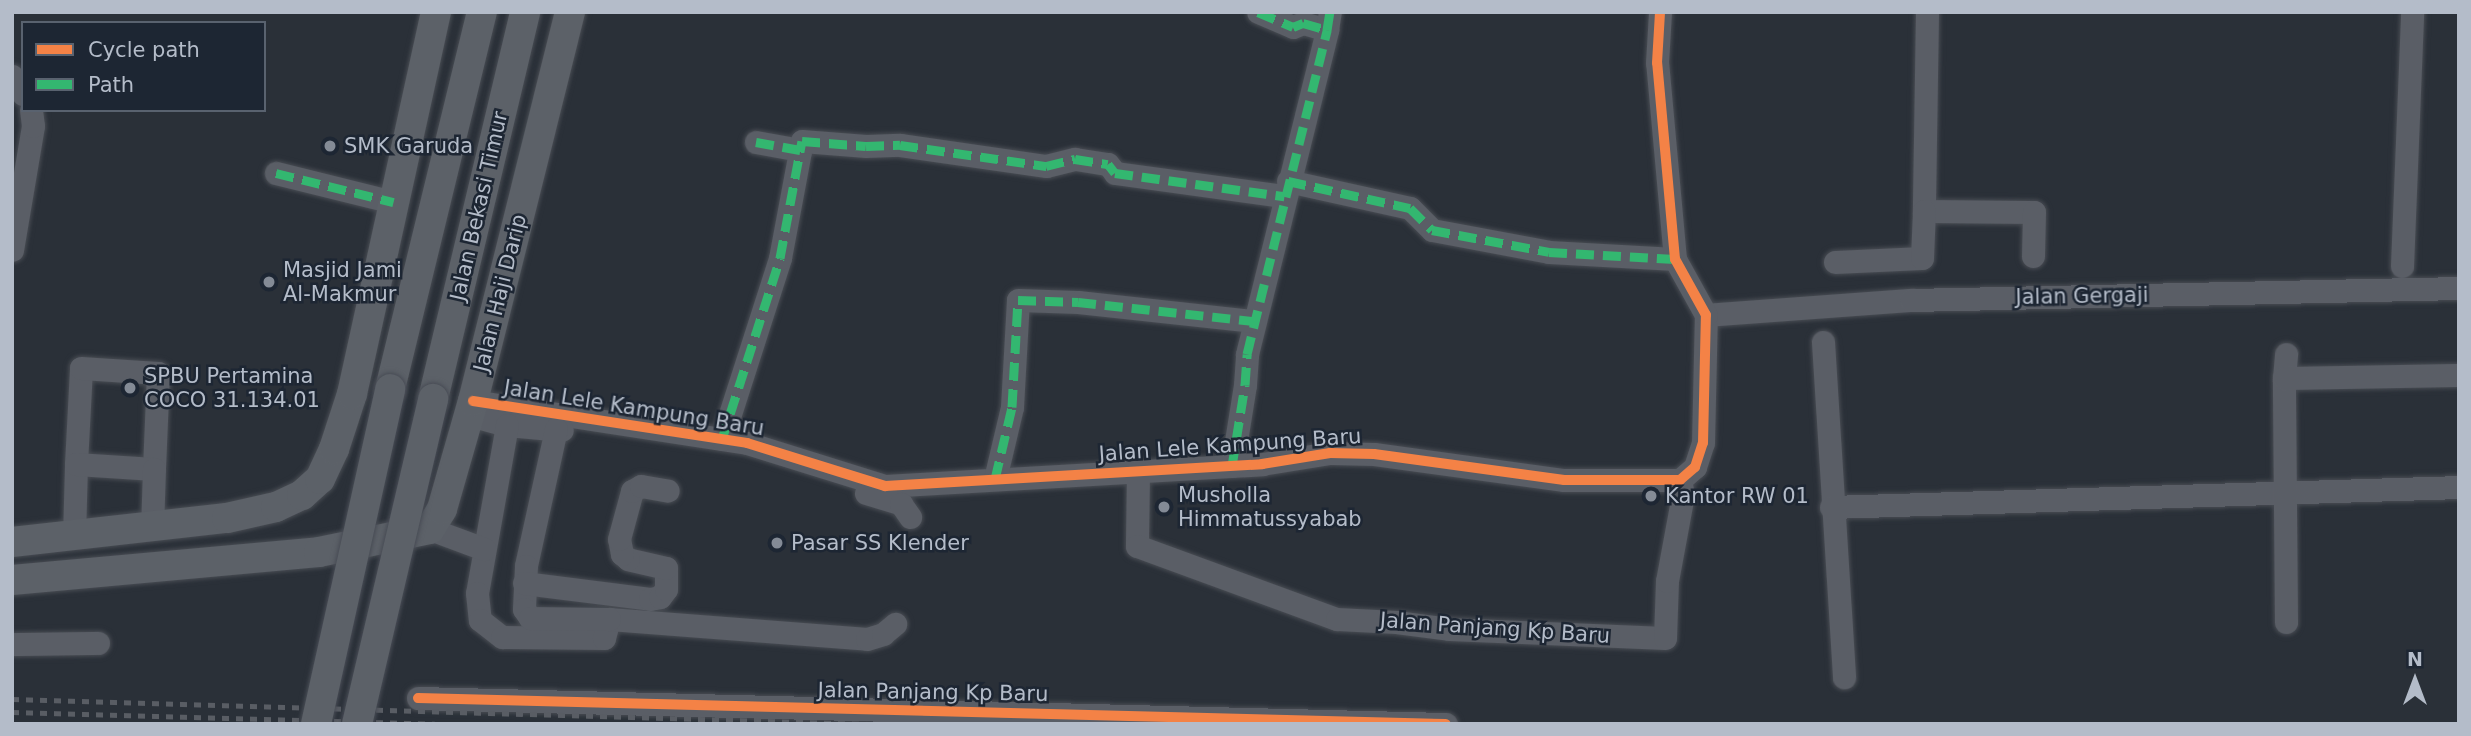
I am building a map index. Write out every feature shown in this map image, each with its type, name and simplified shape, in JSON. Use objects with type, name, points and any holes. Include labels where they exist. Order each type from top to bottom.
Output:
[{"type":"main road","points":[[12,542],[227,519],[276,507],[302,495],[320,479],[334,449],[352,394],[436,12]]},
{"type":"main road","name":"Jalan Bekasi Timur","points":[[316,724],[390,390],[482,12]]},
{"type":"main road","name":"Jalan Bekasi Timur","points":[[357,724],[525,12]]},
{"type":"main road","name":"Jalan Haji Darip","points":[[430,528],[442,509],[471,408],[570,12]]},
{"type":"main road","points":[[12,580],[319,552],[430,528]]},
{"type":"street","points":[[1258,12],[1293,27],[1303,23],[1329,21]]},
{"type":"street","points":[[1660,12],[1657,63],[1675,259],[1706,315],[1703,443],[1695,467],[1680,480]]},
{"type":"street","points":[[1835,262],[1922,258],[1927,12]]},
{"type":"street","points":[[2402,267],[2412,12]]},
{"type":"street","name":"Jalan Lele Kampung Baru","points":[[1232,466],[1254,321],[1329,21]]},
{"type":"street","points":[[12,250],[33,126],[31,112]]},
{"type":"street","points":[[756,142],[800,150],[802,141],[866,146],[900,145],[1046,166],[1075,159],[1108,164],[1115,173],[1286,188],[1410,208],[1432,230],[1549,252],[1675,259]]},
{"type":"street","name":"Jalan Lele Kampung Baru","points":[[722,439],[780,258],[800,150]]},
{"type":"street","points":[[276,173],[393,202]]},
{"type":"street","points":[[1924,211],[2034,212],[2033,256]]},
{"type":"street","name":"Jalan Gergaji","points":[[1706,315],[1911,300],[2459,288]]},
{"type":"street","points":[[996,479],[1012,407],[1018,300],[1077,302],[1254,321]]},
{"type":"street","points":[[1823,342],[1831,506],[1844,677]]},
{"type":"street","points":[[2286,354],[2286,622]]},
{"type":"street","points":[[74,537],[81,368],[158,373],[152,528]]},
{"type":"street","points":[[2284,378],[2459,375]]},
{"type":"street","points":[[471,408],[507,425],[556,429],[733,456],[891,500],[901,504],[910,517]]},
{"type":"street","name":"Jalan Lele Kampung Baru","points":[[471,408],[747,443],[886,486],[1262,464],[1330,453],[1354,453],[1564,480],[1680,480]]},
{"type":"street","points":[[507,425],[477,593],[480,620],[502,637],[604,639],[609,620]]},
{"type":"street","points":[[556,429],[524,583],[524,609],[530,618],[609,620],[867,639],[883,634],[895,624]]},
{"type":"street","points":[[76,464],[154,469]]},
{"type":"street","name":"Jalan Panjang Kp Baru","points":[[1138,472],[1137,546],[1337,619],[1396,622],[1449,629],[1665,638],[1667,581],[1683,495],[1680,480]]},
{"type":"street","points":[[524,583],[650,599],[660,597],[666,589],[666,568],[628,559],[622,554],[620,539],[632,491],[641,486],[668,491]]},
{"type":"street","points":[[1831,506],[2284,490],[2459,487]]},
{"type":"street","points":[[430,528],[484,549]]},
{"type":"street","points":[[12,644],[98,643]]},
{"type":"street","name":"Jalan Panjang Kp Baru","points":[[418,698],[1446,724]]},
{"type":"railway","points":[[12,699],[870,724]]},
{"type":"railway","points":[[12,712],[435,724]]},
{"type":"marked path","points":[[1258,12],[1293,27],[1303,23],[1327,30],[1330,12]]},
{"type":"marked path","points":[[1232,466],[1245,385],[1247,354],[1327,30]]},
{"type":"marked path","points":[[722,439],[780,258],[802,141],[866,146],[900,145],[1046,166],[1075,159],[1108,164],[1115,173],[1284,196]]},
{"type":"marked path","points":[[756,142],[800,150]]},
{"type":"marked path","points":[[276,173],[393,202]]},
{"type":"marked path","points":[[1288,181],[1410,208],[1432,230],[1549,252],[1675,259]]},
{"type":"marked path","points":[[995,479],[1012,407],[1018,300],[1078,302],[1254,321]]},
{"type":"cycle path","points":[[473,401],[747,443],[885,486],[1262,464],[1330,453],[1374,454],[1564,480],[1680,480],[1695,467],[1703,443],[1706,315],[1675,259],[1657,63],[1660,12]]},
{"type":"cycle path","points":[[418,698],[1446,724]]},
{"type":"place","name":"SMK Garuda","points":[[330,146]]},
{"type":"place","name":"Masjid Jami Al-Makmur","points":[[269,282]]},
{"type":"place","name":"SPBU Pertamina COCO 31.134.01","points":[[130,388]]},
{"type":"place","name":"Kantor RW 01","points":[[1651,496]]},
{"type":"place","name":"Musholla Himmatussyabab","points":[[1164,507]]},
{"type":"place","name":"Pasar SS Klender","points":[[777,543]]}]
